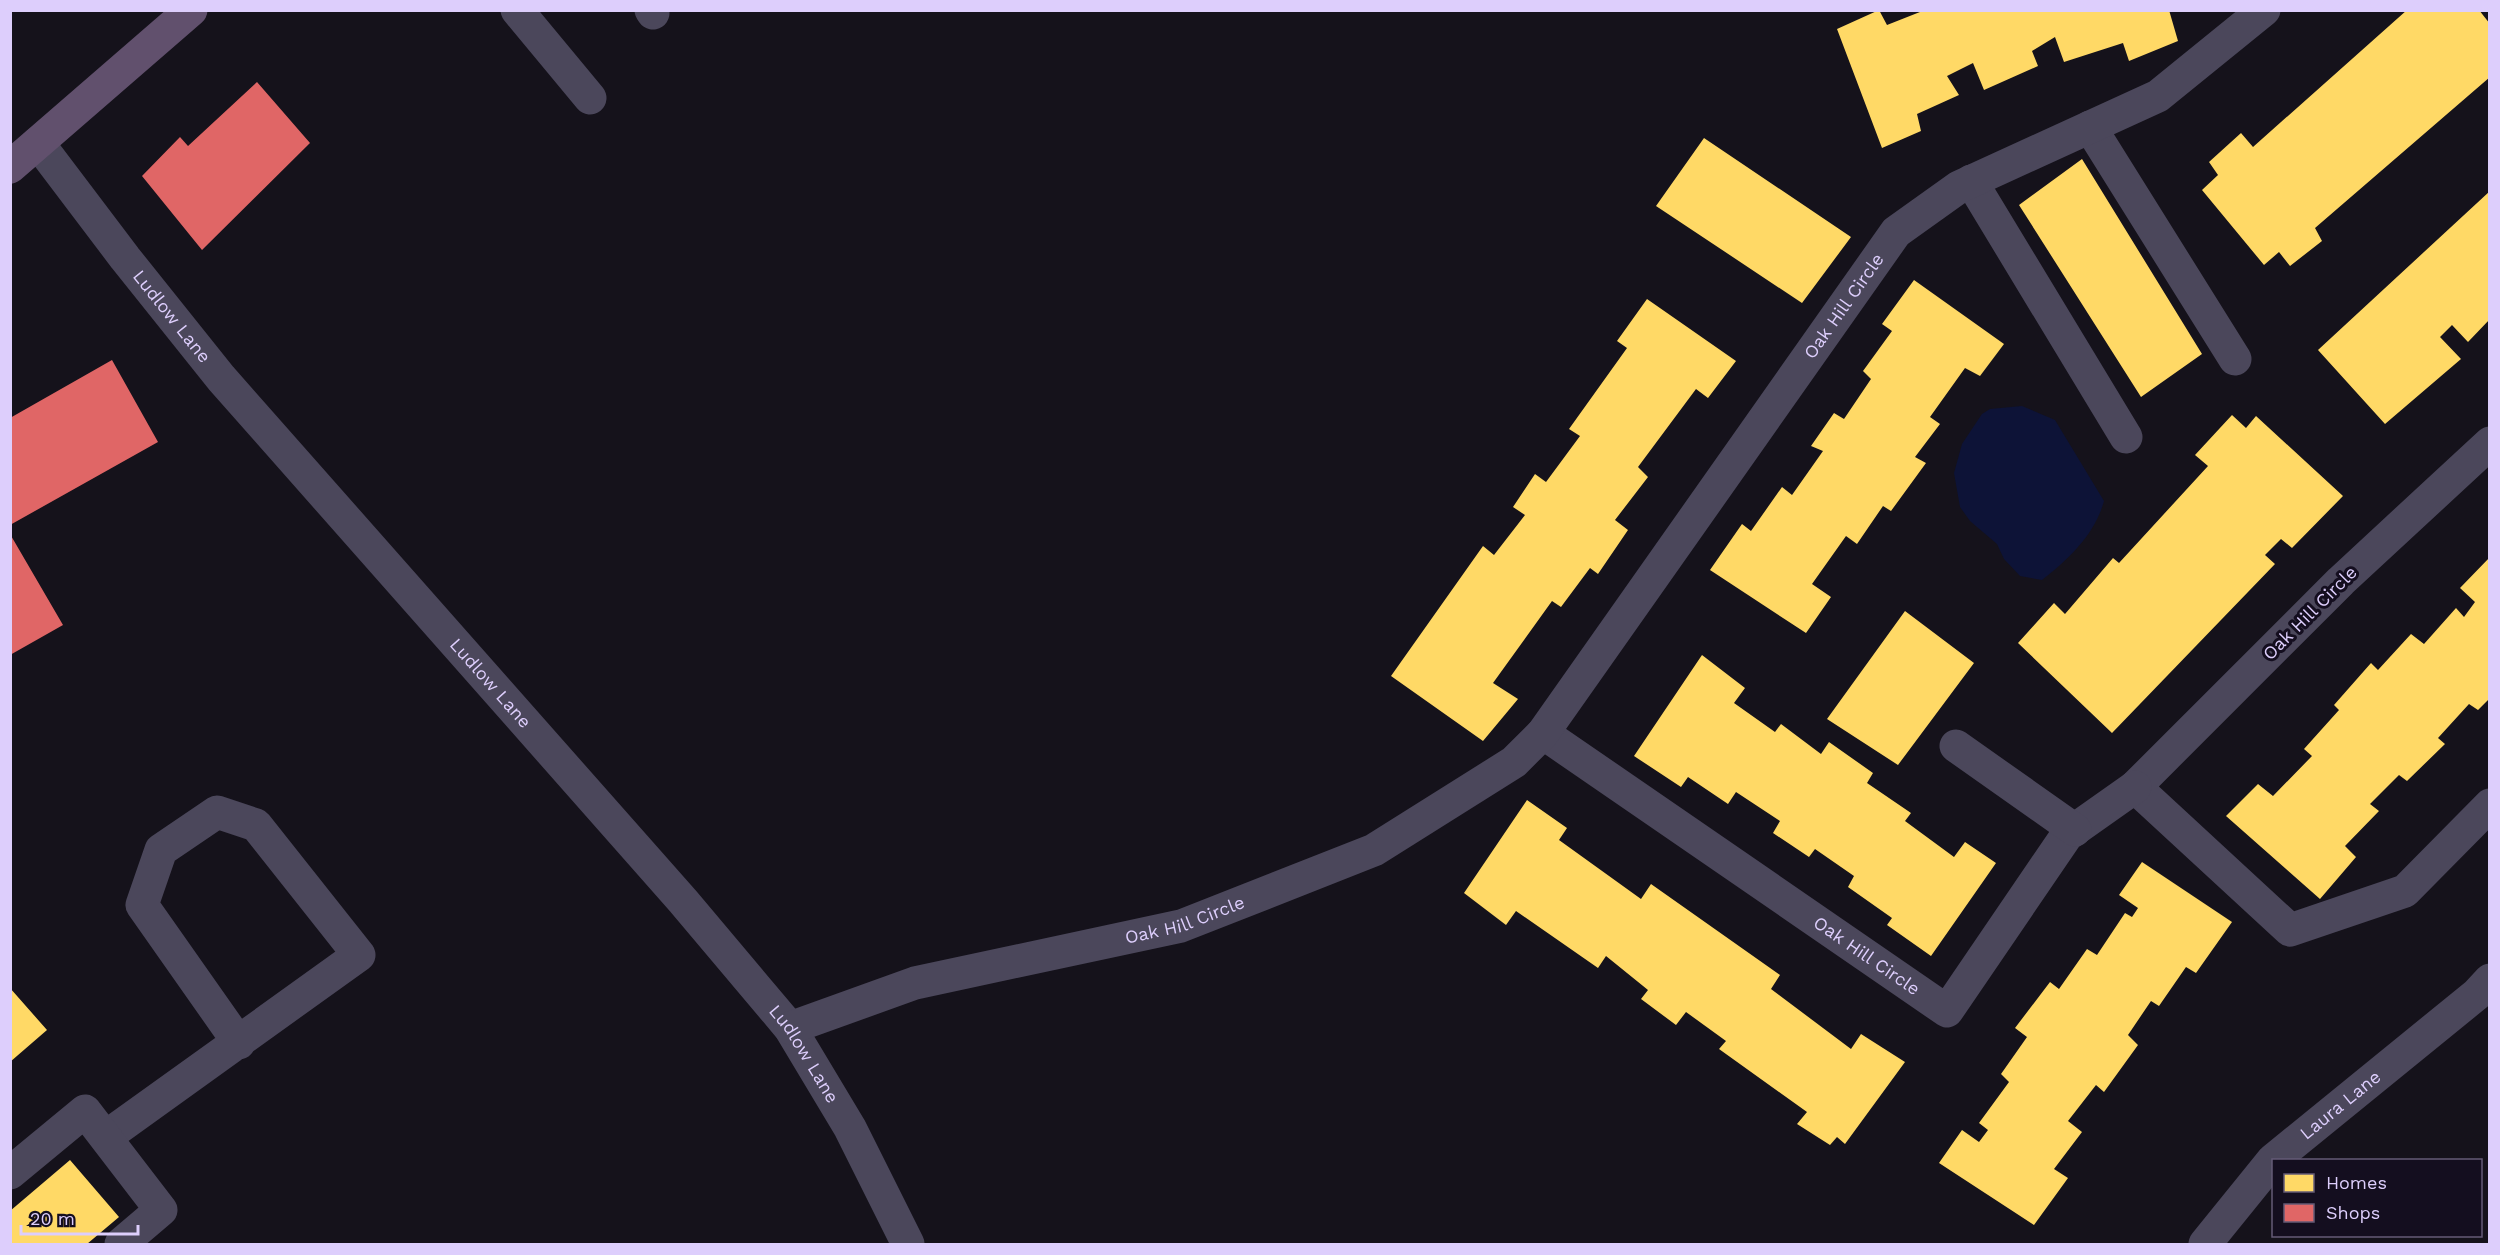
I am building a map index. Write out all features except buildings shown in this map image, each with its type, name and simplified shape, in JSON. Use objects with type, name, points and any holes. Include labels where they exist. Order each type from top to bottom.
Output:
[{"type":"main road","points":[[10,167],[191,10]]},
{"type":"street","points":[[517,10],[590,98]]},
{"type":"street","name":"Oak Hill Circle","points":[[790,1028],[915,983],[1181,926],[1374,850],[1514,762],[1544,733],[1896,232],[1959,187],[2158,96],[2264,10]]},
{"type":"street","points":[[2090,127],[2235,359]]},
{"type":"street","name":"Ludlow Lane","points":[[38,143],[125,258],[221,378],[683,901],[790,1028],[850,1128],[908,1245]]},
{"type":"street","points":[[1971,182],[2126,437]]},
{"type":"street","name":"Oak Hill Circle","points":[[1544,733],[1947,1011],[2067,835],[2135,787],[2341,580],[2490,443]]},
{"type":"street","points":[[1956,746],[2075,830]]},
{"type":"street","points":[[2135,787],[2290,930],[2405,891],[2490,805]]},
{"type":"street","points":[[107,1136],[239,1043],[359,955],[256,825],[217,812],[162,850],[142,905],[239,1043]]},
{"type":"street","name":"Laura Lane","points":[[2274,1159],[2477,994],[2490,980]]},
{"type":"street","points":[[10,1173],[85,1111],[107,1136],[161,1210],[121,1245]]},
{"type":"street","name":"Laura Lane","points":[[2205,1245],[2272,1161]]},
{"type":"shaded area","points":[[2022,406],[2055,420],[2104,501],[2088,535],[2062,563],[2042,580],[2020,576],[2004,559],[1997,544],[1970,521],[1960,507],[1954,473],[1962,444],[1982,414],[1990,409]]}]
